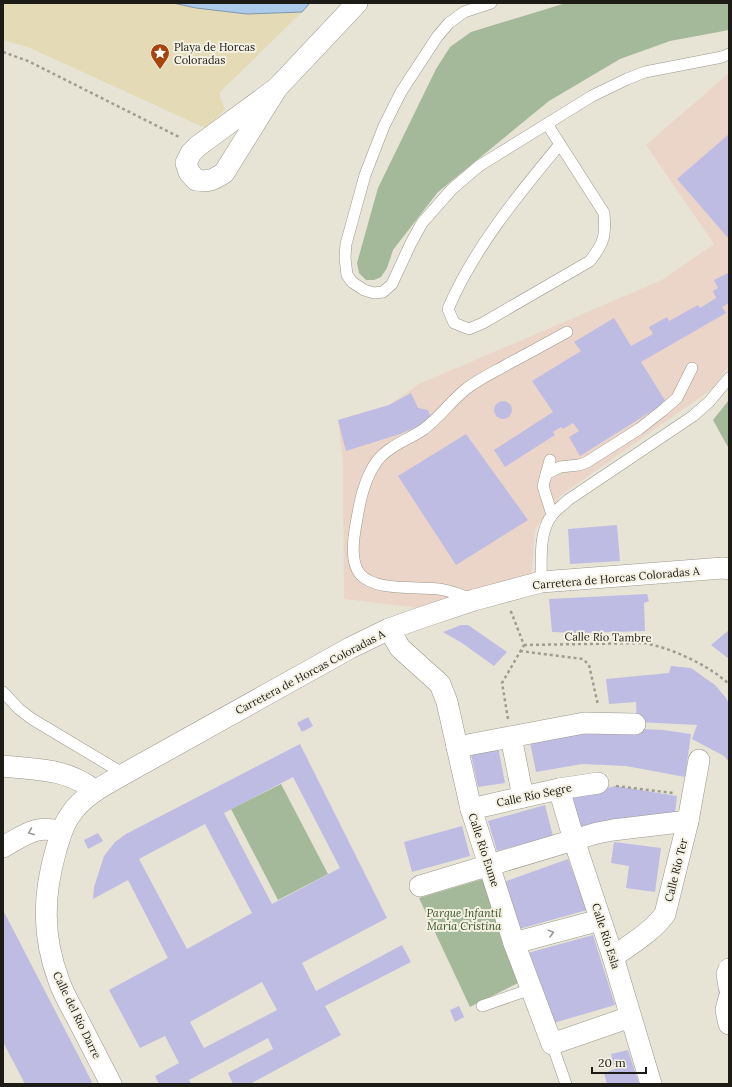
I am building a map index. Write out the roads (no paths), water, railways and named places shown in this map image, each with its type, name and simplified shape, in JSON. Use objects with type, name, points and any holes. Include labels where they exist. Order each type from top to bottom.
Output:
[{"type":"street","points":[[277,88],[224,173],[215,179],[206,181],[196,180],[189,172],[186,163],[191,153],[198,146],[277,88],[357,3]]},
{"type":"street","name":"Carretera de Horcas Coloradas A","points":[[94,791],[350,648],[389,629],[474,600],[541,582],[729,568]]},
{"type":"street","name":"Calle Río Eume","points":[[389,629],[400,648],[440,684],[447,702],[471,809],[514,943],[552,1044]]},
{"type":"street","points":[[458,747],[584,722],[634,724]]},
{"type":"street","points":[[511,737],[523,797]]},
{"type":"street","name":"Calle Río Ter","points":[[613,957],[652,928],[665,914],[688,821],[699,760]]},
{"type":"street","points":[[3,766],[63,773],[78,779],[94,791]]},
{"type":"street","name":"Calle Río Segre","points":[[471,809],[559,789],[598,784]]},
{"type":"street","name":"Calle Río Esla","points":[[559,789],[574,840],[613,957],[651,1084]]},
{"type":"street","name":"Calle del Río Darre","points":[[94,791],[81,802],[71,814],[61,832],[50,871],[46,895],[45,916],[47,938],[59,983],[111,1084]]},
{"type":"street","points":[[420,886],[574,840],[613,830],[688,821]]},
{"type":"street","points":[[3,847],[28,833],[39,829],[50,829],[61,832]]},
{"type":"street","points":[[514,943],[600,920]]},
{"type":"street","points":[[729,969],[727,974],[729,988]]},
{"type":"street","points":[[729,998],[726,1010],[729,1024]]},
{"type":"street","points":[[552,1044],[630,1017]]},
{"type":"lane","points":[[491,3],[464,12],[449,23],[425,53],[401,92],[384,126],[365,174],[346,244],[345,265],[347,275],[352,282],[364,290],[374,293],[383,292],[392,284],[411,243],[422,224],[452,189],[480,166],[592,96],[626,79],[645,72],[729,54]]},
{"type":"lane","points":[[547,124],[560,144],[604,213],[606,230],[600,247],[590,261],[483,322],[469,329],[454,323],[448,309],[454,294],[478,252],[506,211],[560,144]]},
{"type":"lane","points":[[474,600],[458,593],[438,589],[400,587],[381,584],[371,581],[360,574],[356,568],[354,557],[354,540],[365,486],[371,469],[378,459],[390,449],[424,429],[440,416],[465,390],[480,380],[566,332]]},
{"type":"lane","points":[[546,474],[560,467],[579,465],[587,462],[639,429],[677,398],[692,368]]},
{"type":"lane","points":[[541,582],[543,538],[546,527],[552,515],[568,500],[693,416],[709,402],[729,378]]},
{"type":"lane","points":[[550,460],[543,486],[552,515]]},
{"type":"lane","points":[[3,692],[19,709],[32,719],[124,774]]},
{"type":"lane","points":[[482,1006],[531,989]]},
{"type":"lane","name":"Calle Río Eume","points":[[552,1044],[566,1084]]},
{"type":"water","points":[[173,3],[310,3],[302,12],[247,14],[196,8]]},
{"type":"place","name":"Playa de Horcas Coloradas","points":[[160,70]]},
{"type":"park label","name":"Parque Infantil María Cristina","points":[[464,919]]}]
